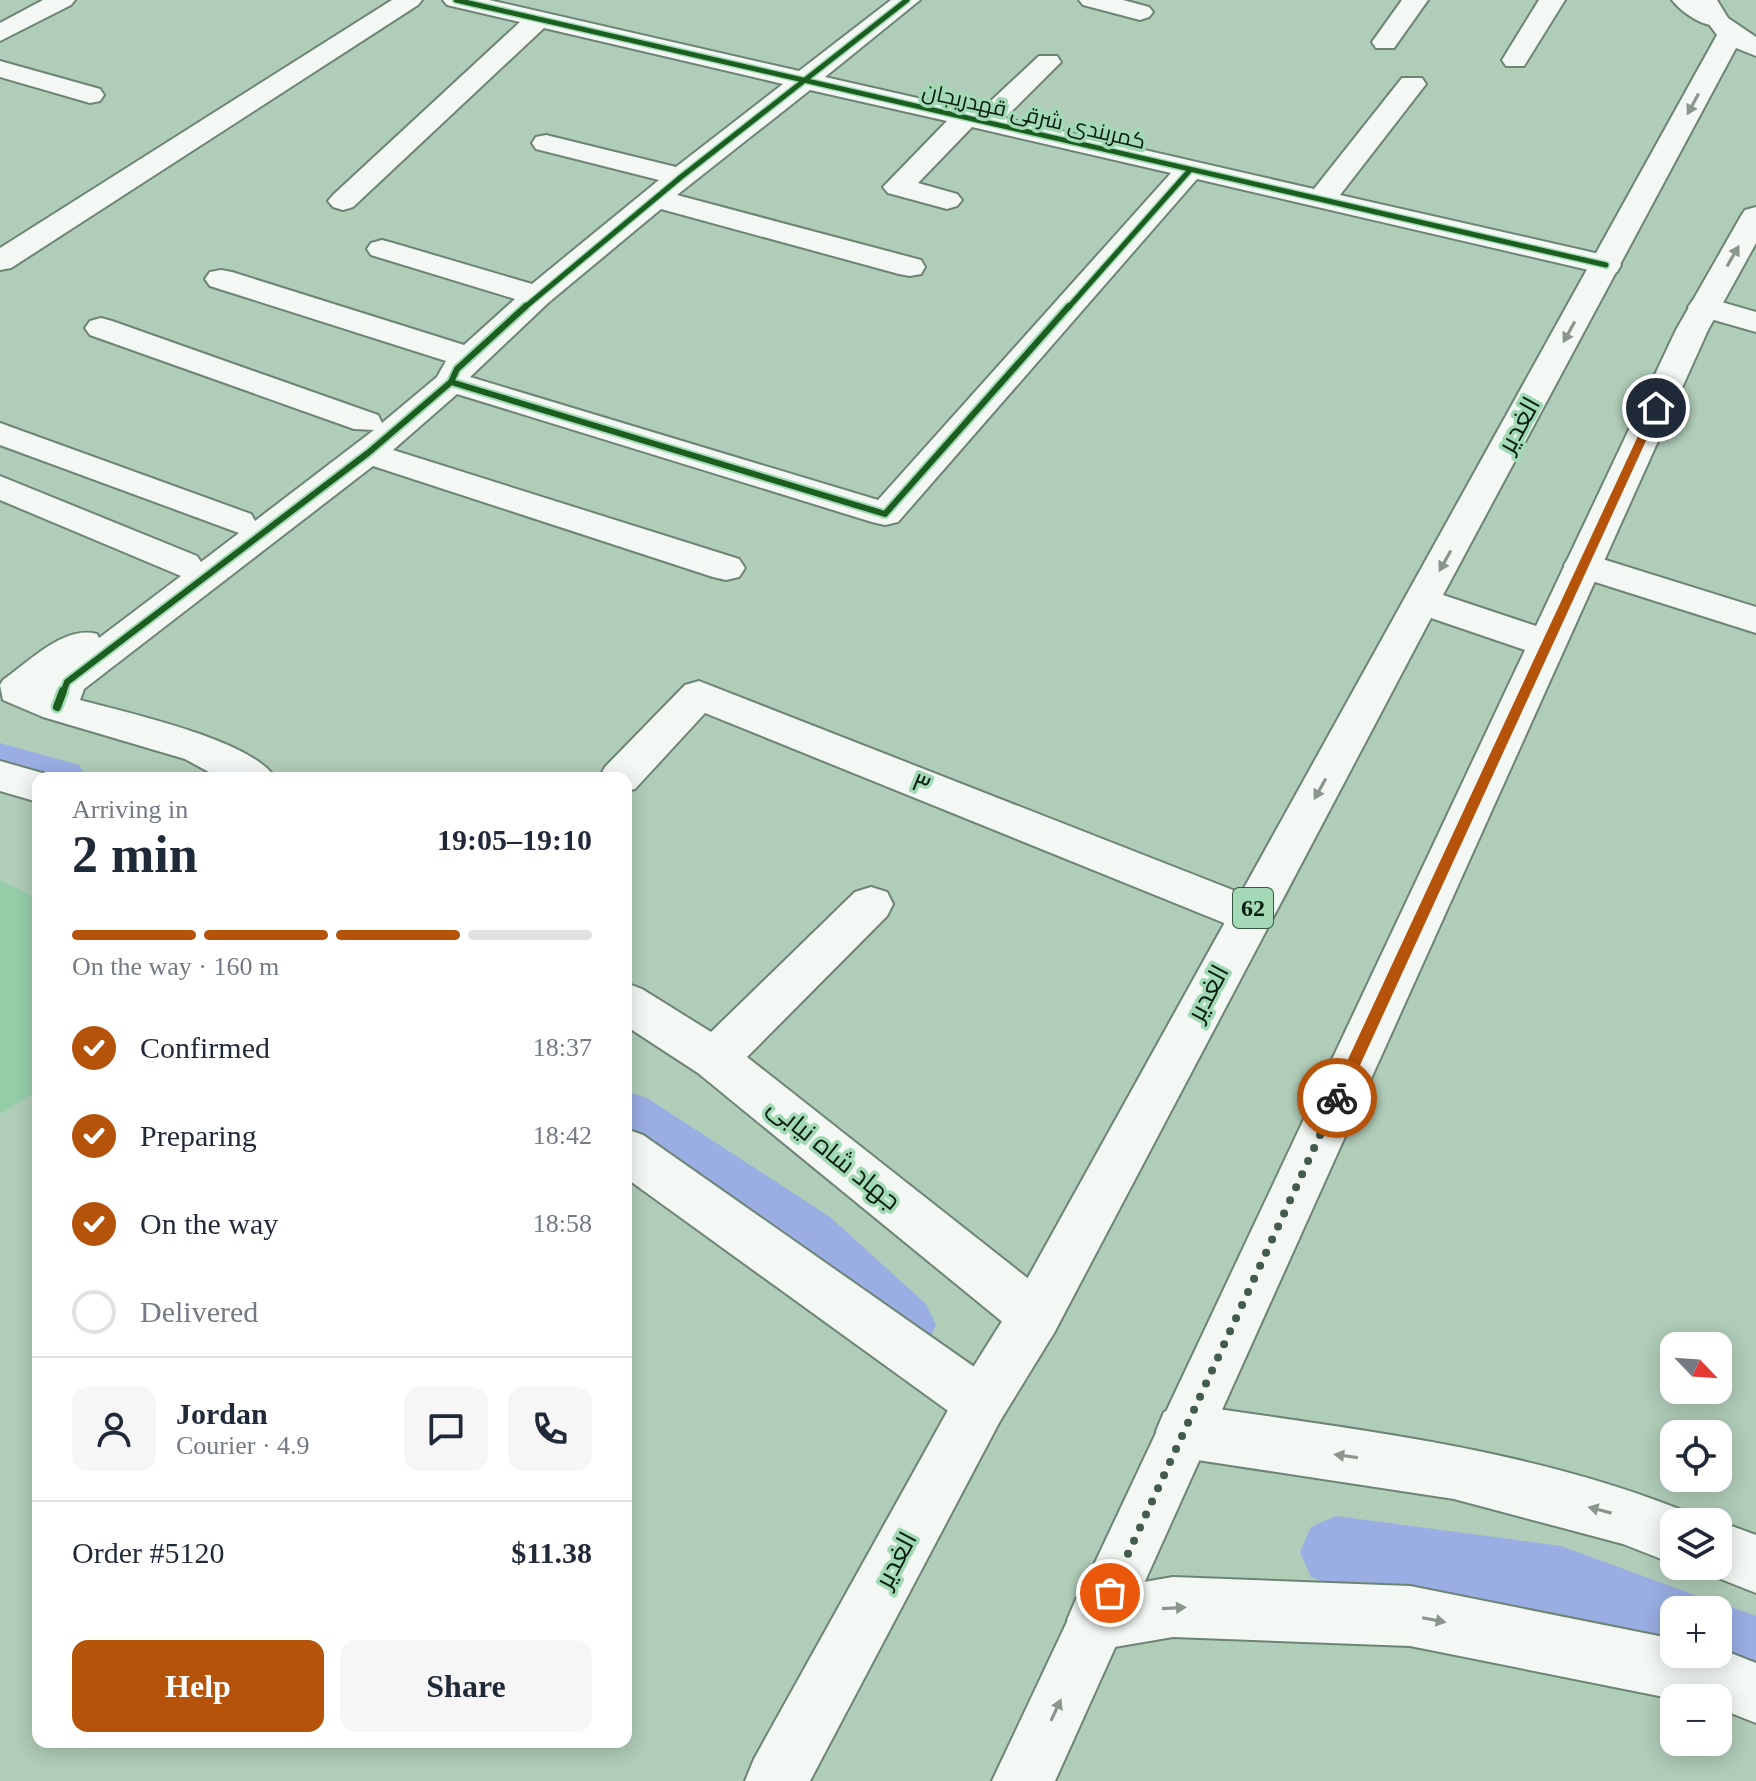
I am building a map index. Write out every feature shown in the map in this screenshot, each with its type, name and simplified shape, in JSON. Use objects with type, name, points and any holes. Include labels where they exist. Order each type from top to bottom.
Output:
[{"type":"main road","points":[[0,33],[62,0]]},
{"type":"main road","points":[[0,261],[409,0]]},
{"type":"main road","name":"کمربندی شرقی قهدریجان","points":[[456,0],[1606,265]]},
{"type":"main road","points":[[57,707],[67,682],[367,438],[427,376],[459,370],[537,296],[655,198],[907,0]]},
{"type":"main road","points":[[1092,0],[1140,12]]},
{"type":"main road","points":[[1385,42],[1415,0]]},
{"type":"main road","points":[[1515,60],[1552,0]]},
{"type":"main road","points":[[1685,0],[1727,26]]},
{"type":"main road","points":[[343,201],[538,20]]},
{"type":"main road","name":"الغدیر","points":[[776,1781],[981,1403],[1035,1316],[1250,915],[1606,265],[1727,26]]},
{"type":"main road","points":[[947,200],[898,187],[1048,62]]},
{"type":"main road","points":[[0,69],[90,95]]},
{"type":"main road","points":[[1321,200],[1412,84]]},
{"type":"main road","points":[[546,143],[681,177]]},
{"type":"main road","points":[[221,279],[459,370],[885,514],[1190,170]]},
{"type":"main road","points":[[655,198],[910,267]]},
{"type":"main road","points":[[1023,1781],[1583,565],[1704,307],[1756,216]]},
{"type":"main road","points":[[382,249],[537,296]]},
{"type":"main road","points":[[1704,307],[1756,322]]},
{"type":"main road","points":[[101,328],[367,438],[726,568]]},
{"type":"main road","points":[[0,433],[238,522]]},
{"type":"main road","points":[[8,688],[47,671],[238,522],[367,438]]},
{"type":"main road","points":[[0,487],[184,565]]},
{"type":"main road","points":[[1583,565],[1756,620]]},
{"type":"main road","points":[[1423,602],[1547,644]]},
{"type":"main road","points":[[8,688],[57,707],[200,749],[243,772]]},
{"type":"main road","name":"۳","points":[[626,772],[699,695],[1250,915]]},
{"type":"main road","points":[[0,776],[32,785]]},
{"type":"main road","points":[[715,1059],[871,904]]},
{"type":"main road","name":"جهاد شاه نیابی","points":[[632,1006],[715,1059],[1035,1316]]},
{"type":"main road","points":[[632,1154],[981,1403]]},
{"type":"main road","points":[[1184,1431],[1454,1472],[1623,1516],[1660,1530]]},
{"type":"main road","points":[[1732,1555],[1756,1564]]},
{"type":"main road","points":[[1097,1620],[1173,1607],[1410,1616],[1715,1677],[1756,1693]]},
{"type":"green space","points":[[0,880],[32,896],[32,1094],[0,1114]]},
{"type":"waterway","points":[[0,761],[39,772]]},
{"type":"waterway","points":[[632,1120],[808,1237],[903,1325]]},
{"type":"waterway","points":[[1336,1552],[1561,1582],[1660,1618]]},
{"type":"waterway","points":[[1732,1644],[1756,1653]]},
{"type":"cycle path","points":[[456,0],[1606,265]]},
{"type":"cycle path","points":[[57,707],[67,682],[368,453],[451,382],[457,369],[537,296],[681,177],[907,0]]},
{"type":"cycle path","points":[[451,382],[885,514],[1190,170]]},
{"type":"way so far","points":[[1110,1593],[1337,1098]]},
{"type":"route","points":[[1337,1098],[1656,408]]}]
